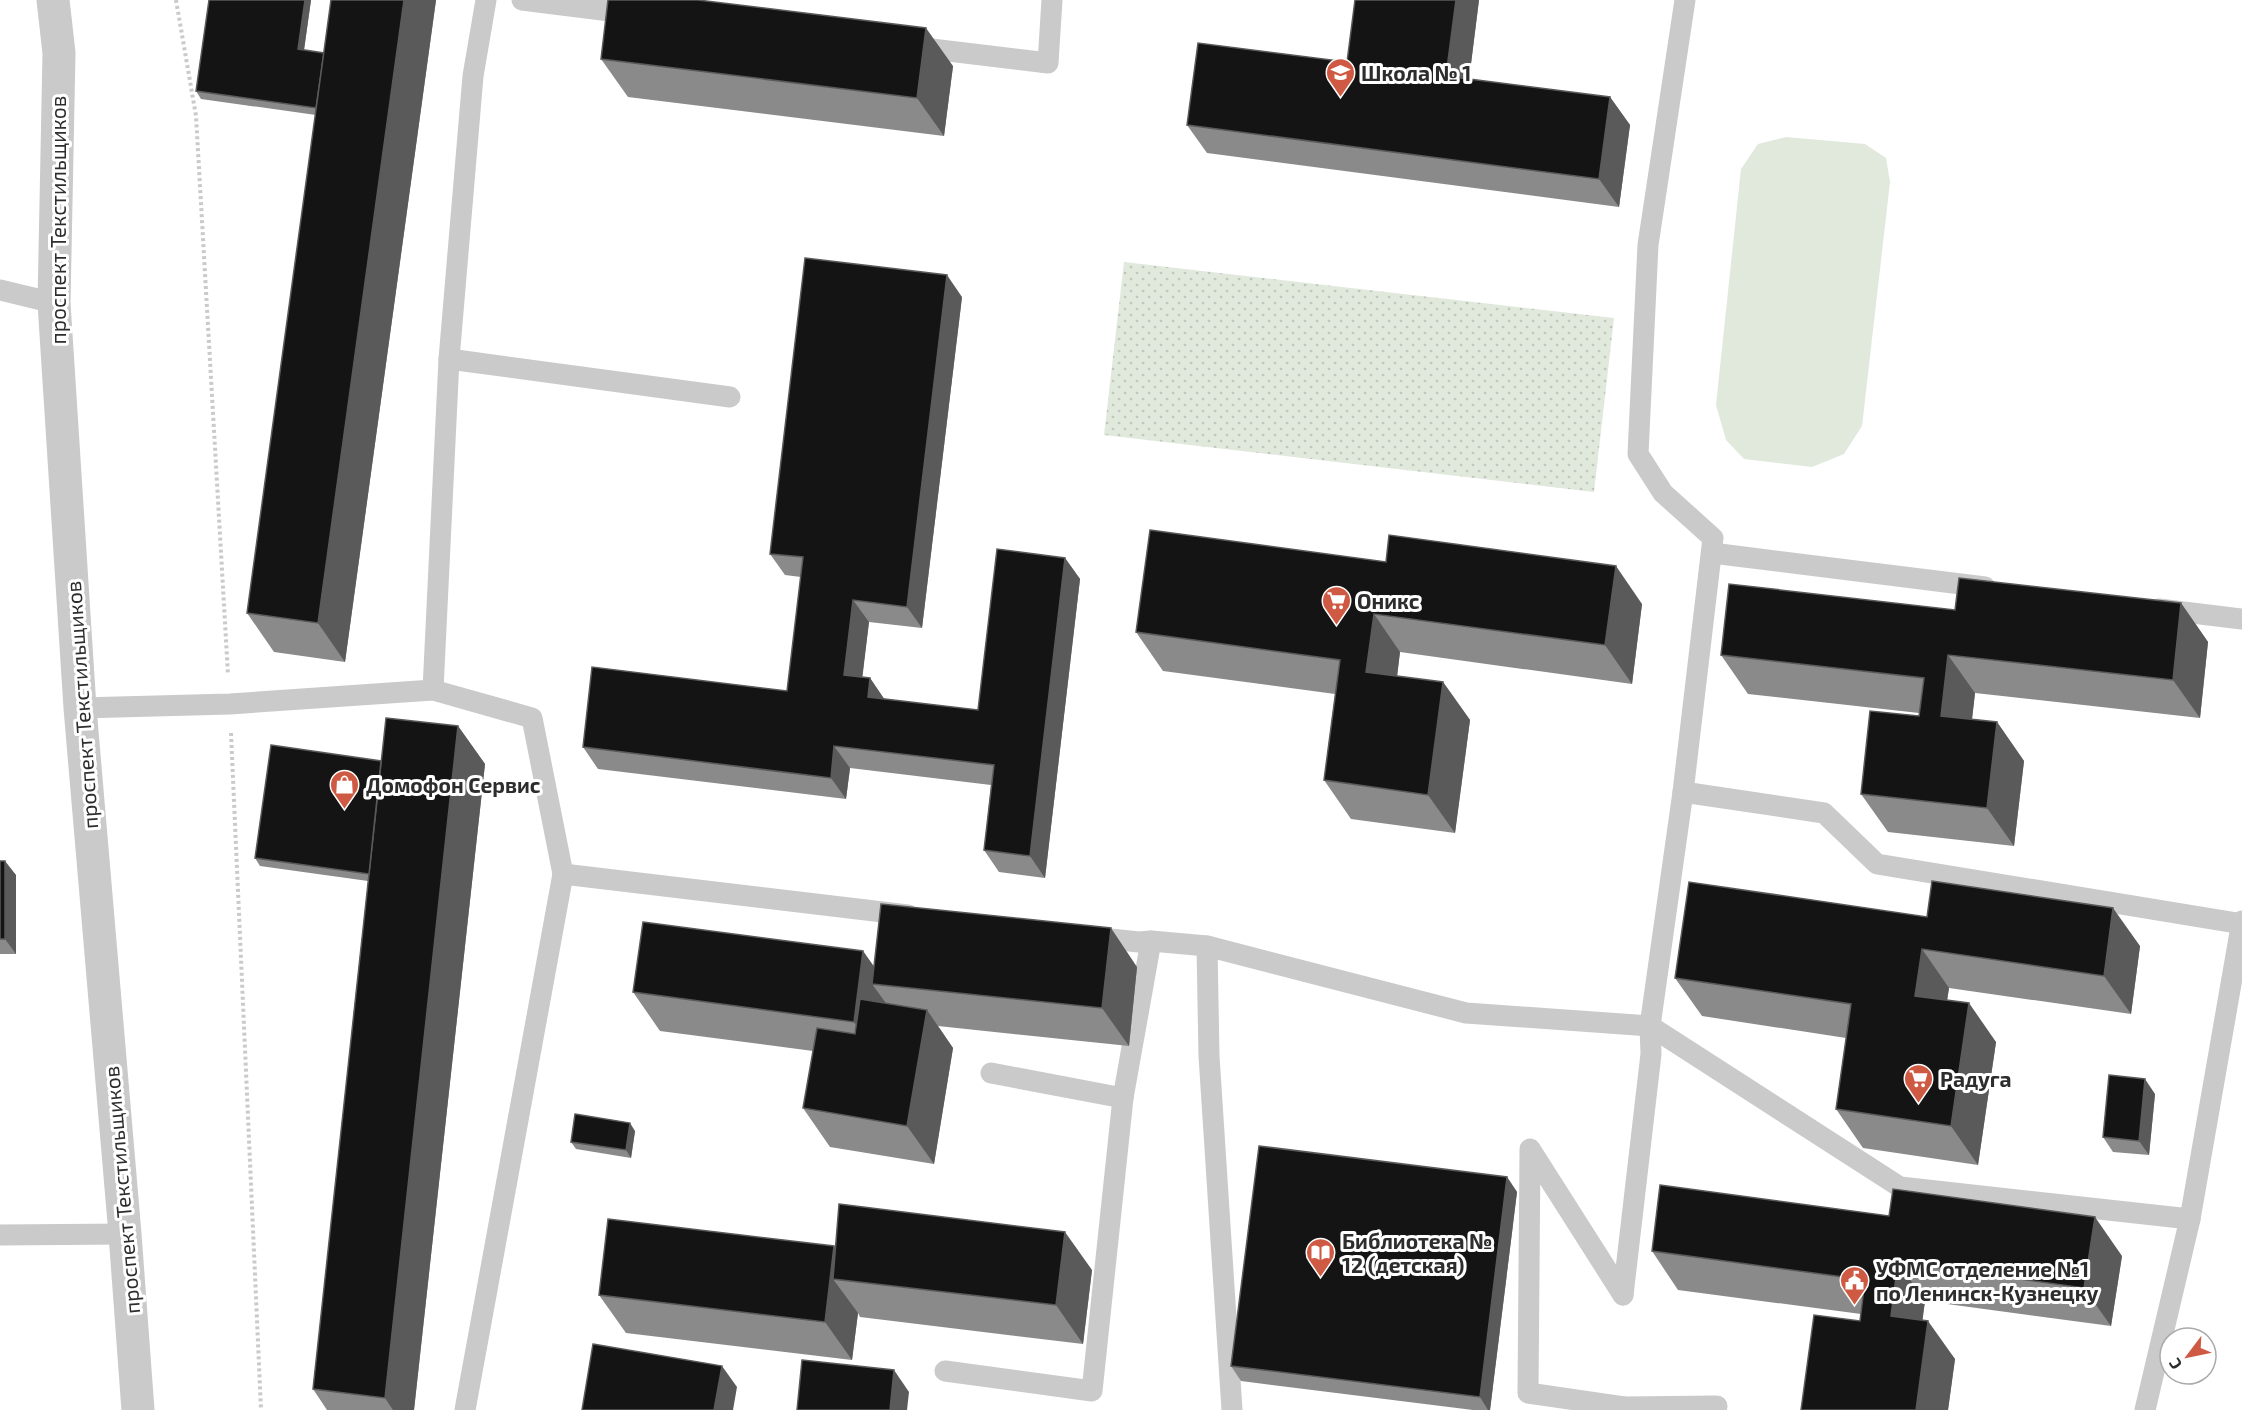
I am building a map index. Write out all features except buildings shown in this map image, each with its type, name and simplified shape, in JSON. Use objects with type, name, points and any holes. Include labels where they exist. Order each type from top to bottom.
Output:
[{"type":"street","name":"проспект Текстильщиков","points":[[53,0],[58,53],[54,303],[80,708],[138,1410]]},
{"type":"lane","points":[[433,690],[449,359],[473,76],[486,0]]},
{"type":"lane","points":[[522,0],[650,15]]},
{"type":"lane","points":[[896,45],[1048,63],[1052,0]]},
{"type":"lane","points":[[1685,0],[1648,244],[1638,454],[1663,493],[1713,538],[1712,553],[1683,792],[1650,1026],[1651,1054],[1623,1295],[1530,1149],[1528,1394],[1624,1408],[1717,1406]]},
{"type":"lane","points":[[0,290],[54,303]]},
{"type":"lane","points":[[449,359],[730,397]]},
{"type":"lane","points":[[1712,553],[2010,590]]},
{"type":"lane","points":[[2138,606],[2242,619]]},
{"type":"lane","points":[[80,708],[230,704],[433,690],[532,718],[563,874],[465,1410]]},
{"type":"lane","points":[[1683,792],[1824,813],[1877,864],[2242,922],[2190,1219],[2145,1410]]},
{"type":"lane","points":[[563,874],[928,917]]},
{"type":"lane","points":[[1069,934],[1139,942],[1207,946],[1466,1013],[1650,1026],[1900,1187],[2190,1219]]},
{"type":"lane","points":[[945,1371],[1092,1391],[1123,1098],[1151,941]]},
{"type":"lane","points":[[1207,946],[1209,1056],[1232,1410]]},
{"type":"lane","points":[[991,1073],[1123,1098]]},
{"type":"lane","points":[[0,1234],[125,1234]]},
{"type":"shaded area","points":[[1786,137],[1865,144],[1886,158],[1890,182],[1862,426],[1844,454],[1812,467],[1744,459],[1726,440],[1716,405],[1741,169],[1758,144]]},
{"type":"shaded area","points":[[1124,262],[1614,318],[1594,492],[1104,435]]},
{"type":"place","name":"Школа № 1","points":[[1340,98]]},
{"type":"place","name":"Оникс","points":[[1336,626]]},
{"type":"place","name":"Домофон Сервис","points":[[345,810]]},
{"type":"place","name":"Радуга","points":[[1919,1104]]},
{"type":"place","name":"Библиотека № 12 (детская)","points":[[1321,1278]]},
{"type":"place","name":"УФМС отделение №1 по Ленинск-Кузнецку","points":[[1855,1306]]}]
